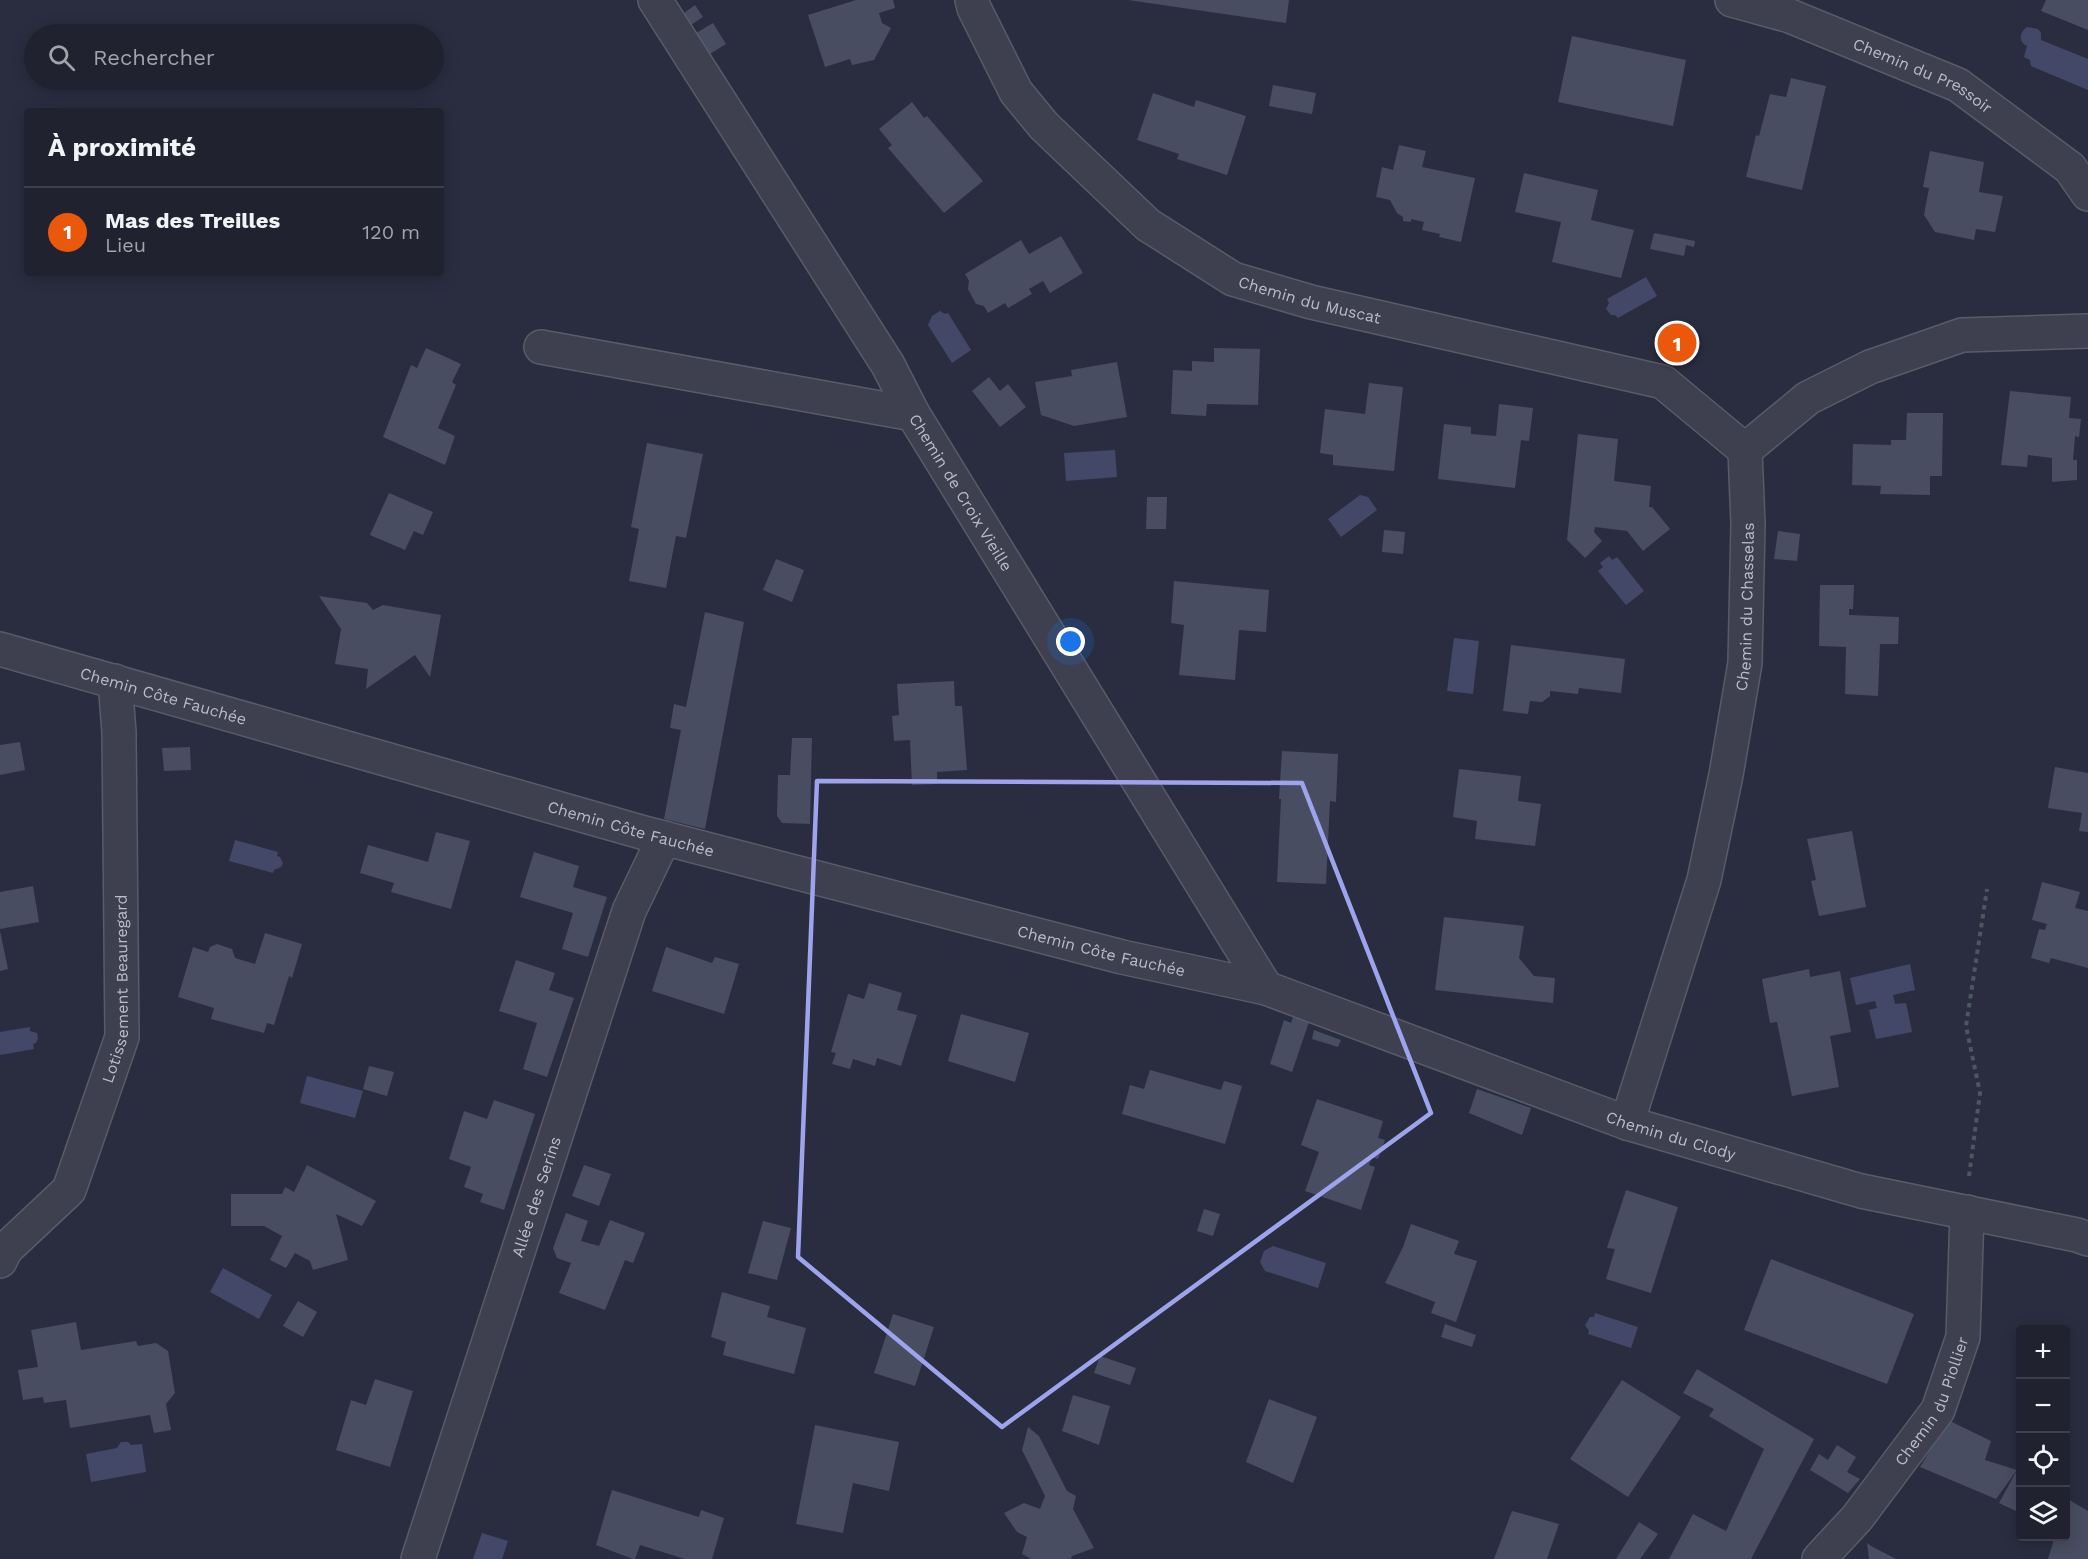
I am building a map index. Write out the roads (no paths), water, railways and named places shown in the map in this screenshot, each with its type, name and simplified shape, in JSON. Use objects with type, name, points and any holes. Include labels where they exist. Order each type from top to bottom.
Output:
[{"type":"street","name":"Chemin de Croix Vieille","points":[[655,0],[888,365],[913,414],[1266,988]]},
{"type":"street","name":"Chemin du Muscat","points":[[972,0],[1016,92],[1044,126],[1148,225],[1233,279],[1311,302],[1663,382],[1745,450]]},
{"type":"street","name":"Chemin du Pressoir","points":[[1732,0],[1790,16],[1958,85],[2070,168],[2088,194]]},
{"type":"street","points":[[1745,450],[1808,398],[1870,367],[1962,335],[2088,331]]},
{"type":"street","points":[[541,347],[913,414]]},
{"type":"street","name":"Chemin du Chasselas","points":[[1627,1123],[1704,880],[1728,764],[1745,663],[1748,524],[1745,450]]},
{"type":"street","name":"Chemin Côte Fauchée","points":[[0,649],[664,838],[1122,957],[1266,988]]},
{"type":"street","name":"Lotissement Beauregard","points":[[0,1261],[6,1249],[69,1190],[122,1037],[119,732],[115,681]]},
{"type":"street","name":"Allée des Serins","points":[[418,1559],[629,911],[664,838]]},
{"type":"street","name":"Chemin du Clody","points":[[1266,988],[1627,1123],[1861,1191],[2088,1239]]},
{"type":"street","name":"Chemin du Piollier","points":[[1819,1559],[1857,1518],[1938,1410],[1963,1337],[1967,1212]]},
{"type":"water","points":[[2027,27],[2038,29],[2041,33],[2041,40],[2088,59],[2088,90],[2031,66],[2030,60],[2024,57],[2027,46],[2022,42],[2021,37]]},
{"type":"water","points":[[1646,277],[1657,296],[1618,318],[1611,315],[1606,309],[1609,303],[1607,299]]},
{"type":"water","points":[[940,311],[948,313],[971,350],[952,363],[928,325],[932,316]]},
{"type":"water","points":[[1115,450],[1117,477],[1066,481],[1064,453]]},
{"type":"water","points":[[1360,495],[1368,497],[1377,510],[1341,537],[1328,519]]},
{"type":"water","points":[[1609,556],[1612,560],[1617,557],[1644,591],[1626,605],[1598,571],[1603,567],[1600,563]]},
{"type":"water","points":[[1454,638],[1479,641],[1473,694],[1447,691]]},
{"type":"water","points":[[235,840],[278,852],[277,856],[283,863],[281,867],[273,873],[229,861]]},
{"type":"water","points":[[1910,964],[1915,990],[1893,995],[1895,1004],[1906,1003],[1912,1032],[1876,1039],[1869,1010],[1877,1008],[1875,1001],[1856,1005],[1850,978]]},
{"type":"water","points":[[30,1027],[30,1031],[37,1033],[38,1038],[33,1044],[34,1049],[0,1055],[0,1032]]},
{"type":"water","points":[[307,1076],[363,1091],[355,1118],[300,1103]]},
{"type":"water","points":[[1273,1246],[1326,1263],[1318,1288],[1265,1271],[1260,1262],[1264,1251]]},
{"type":"water","points":[[223,1268],[272,1295],[259,1319],[210,1292]]},
{"type":"water","points":[[1595,1313],[1638,1327],[1631,1348],[1588,1334],[1589,1331],[1585,1325]]},
{"type":"water","points":[[121,1442],[128,1442],[131,1445],[142,1444],[146,1472],[91,1482],[86,1454],[117,1448]]},
{"type":"water","points":[[482,1533],[508,1541],[502,1559],[473,1559]]},
{"type":"place","name":"Mas des Treilles","points":[[1677,343]]}]
